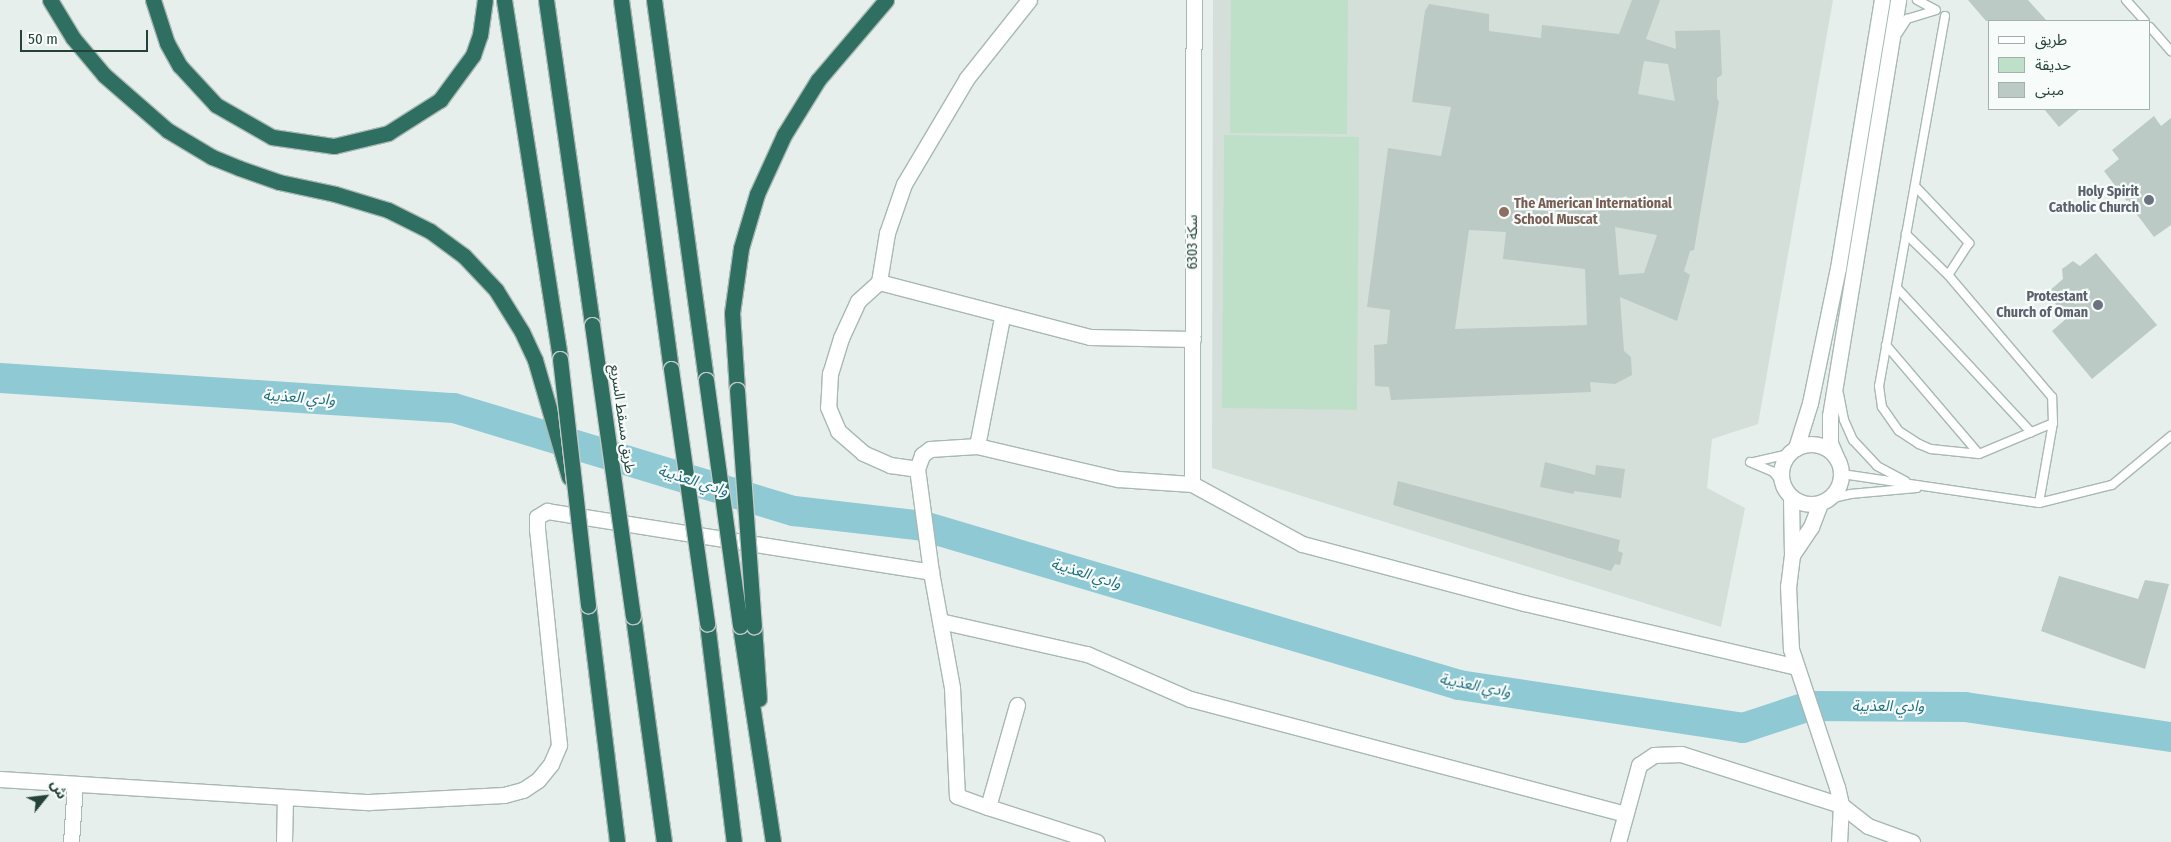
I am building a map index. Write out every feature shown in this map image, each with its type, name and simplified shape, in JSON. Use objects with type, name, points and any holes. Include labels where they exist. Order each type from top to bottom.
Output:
[{"type":"highway","points":[[50,0],[73,38],[104,76],[124,96],[173,134],[212,156],[263,176],[388,210],[450,245],[496,290],[535,360],[575,498]]},
{"type":"highway","points":[[153,0],[167,42],[180,66],[216,105],[272,137],[334,146],[388,134],[440,100],[473,55],[480,34],[485,0]]},
{"type":"highway","points":[[504,0],[560,359],[617,842]]},
{"type":"highway","name":"طريق مسقط السريع","points":[[546,0],[664,842]]},
{"type":"highway","points":[[621,0],[670,369],[708,623],[734,842]]},
{"type":"highway","points":[[654,0],[706,380],[747,626],[773,842]]},
{"type":"highway","points":[[747,626],[732,313],[737,274],[760,187],[784,135],[818,80],[886,0]]},
{"type":"street","points":[[917,469],[890,465],[863,453],[838,431],[828,407],[830,373],[841,338],[858,301],[879,282],[887,233],[904,184],[967,78],[1029,0]]},
{"type":"street","name":"سكة 6303","points":[[1192,484],[1194,0]]},
{"type":"street","points":[[1824,501],[1800,502],[1791,497],[1783,484],[1782,468],[1792,451],[1810,403],[1838,268],[1882,0]]},
{"type":"street","points":[[1792,554],[1811,527],[1824,501],[1840,484],[1842,474],[1829,430],[1836,373],[1892,48],[1898,0]]},
{"type":"street","points":[[879,282],[1002,317],[1090,337],[1193,339]]},
{"type":"street","points":[[977,446],[1002,317]]},
{"type":"street","points":[[1792,451],[1813,444],[1830,450],[1836,457]]},
{"type":"street","points":[[1097,842],[956,796],[952,687],[931,572],[917,469],[922,455],[930,449],[977,446],[1118,479],[1192,484],[1302,544],[1524,603],[1796,667]]},
{"type":"street","points":[[1791,497],[1792,554],[1788,586],[1796,667],[1841,805],[1839,842]]},
{"type":"street","points":[[0,779],[285,799],[369,802],[457,799],[504,795],[523,790],[538,780],[551,764],[559,745],[537,530],[537,517],[547,512],[931,572]]},
{"type":"street","points":[[940,621],[1087,654],[1190,699],[1625,814]]},
{"type":"street","points":[[988,807],[1016,705]]},
{"type":"street","points":[[1618,842],[1639,765],[1654,755],[1681,754],[1841,805],[1868,826],[1912,842]]},
{"type":"street","points":[[71,842],[75,784]]},
{"type":"street","points":[[284,842],[285,799]]},
{"type":"lane","points":[[1892,48],[1907,19],[1936,10],[1917,0]]},
{"type":"lane","points":[[2126,0],[2144,20]]},
{"type":"lane","points":[[1945,16],[1879,386],[1882,408],[1899,431],[1930,449],[1979,454],[2053,423]]},
{"type":"lane","points":[[2151,28],[2171,51]]},
{"type":"lane","points":[[1915,186],[1969,243],[1948,275]]},
{"type":"lane","points":[[1906,234],[1948,275],[2052,397],[2053,423],[2039,503]]},
{"type":"lane","points":[[1897,288],[2031,432]]},
{"type":"lane","points":[[1886,345],[1979,454]]},
{"type":"lane","points":[[1836,373],[1844,420],[1859,447],[1877,466],[1924,487]]},
{"type":"lane","points":[[1842,474],[2039,503],[2112,484],[2171,436]]},
{"type":"lane","points":[[1783,484],[1773,472],[1750,462],[1766,461],[1792,451]]},
{"type":"lane","points":[[1824,501],[1850,494],[1924,487]]},
{"type":"shaded area","name":"The American International School Muscat","points":[[1213,0],[1833,0],[1758,424],[1712,439],[1707,488],[1745,508],[1721,627],[1212,468]]},
{"type":"green space","points":[[1231,0],[1348,0],[1347,134],[1230,133]]},
{"type":"green space","points":[[1224,135],[1359,137],[1357,410],[1222,408]]},
{"type":"building","points":[[1632,0],[1660,0],[1646,39],[1676,49],[1675,31],[1720,30],[1722,75],[1717,78],[1717,98],[1719,102],[1694,250],[1690,251],[1684,271],[1690,275],[1677,321],[1620,297],[1624,351],[1631,357],[1632,375],[1615,384],[1590,382],[1591,392],[1391,400],[1389,387],[1375,386],[1374,345],[1387,344],[1390,310],[1367,307],[1388,148],[1441,156],[1451,107],[1412,102],[1425,11],[1429,4],[1489,14],[1489,31],[1541,38],[1542,25],[1619,34]],"holes":[[[1644,61],[1668,64],[1675,101],[1638,94]],[[1615,227],[1657,235],[1644,273],[1619,275]],[[1469,230],[1506,232],[1503,259],[1585,269],[1587,325],[1455,329]]]},
{"type":"building","points":[[1968,0],[2028,0],[2046,20],[1988,20],[1986,21]]},
{"type":"building","points":[[2045,110],[2079,110],[2059,127]]},
{"type":"building","name":"Holy Spirit Catholic Church","points":[[2154,116],[2161,126],[2171,118],[2171,225],[2154,237],[2104,171],[2119,159],[2112,150]]},
{"type":"building","name":"Protestant Church of Oman","points":[[2096,253],[2157,325],[2092,379],[2052,331],[2067,318],[2047,293],[2063,279],[2062,269],[2073,261],[2080,266]]},
{"type":"building","points":[[1545,462],[1595,475],[1596,465],[1625,469],[1621,498],[1574,491],[1574,494],[1540,487]]},
{"type":"building","points":[[1398,481],[1620,540],[1618,551],[1623,553],[1620,565],[1615,564],[1611,571],[1393,505]]},
{"type":"building","points":[[2059,576],[2138,599],[2145,580],[2169,584],[2145,669],[2041,631]]},
{"type":"waterway","name":"وادي العذيبة","points":[[0,378],[454,408],[794,511],[923,526],[1459,685],[1743,728],[1809,706],[1965,707],[2171,737]]},
{"type":"place","name":"Holy Spirit Catholic Church","points":[[2149,200]]},
{"type":"place","name":"The American International School Muscat","points":[[1504,212]]},
{"type":"place","name":"Protestant Church of Oman","points":[[2098,305]]}]
